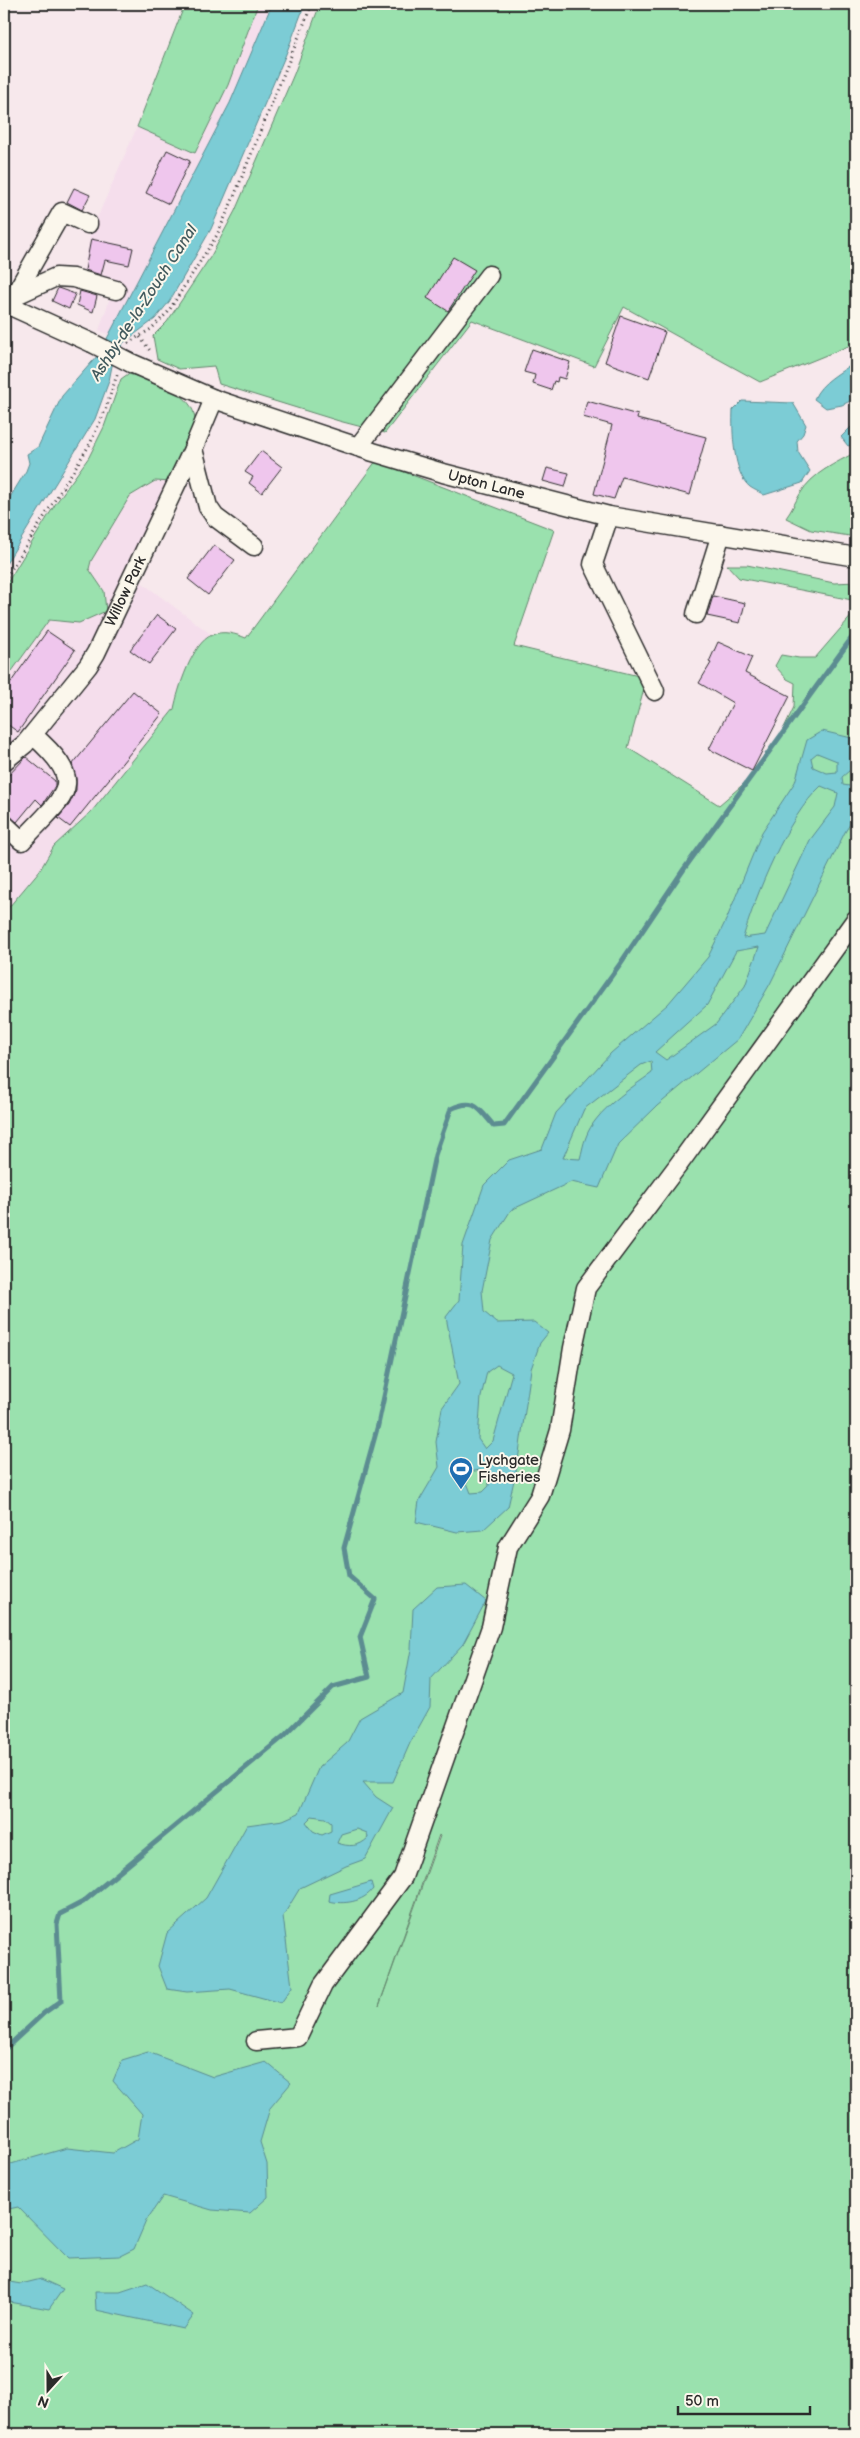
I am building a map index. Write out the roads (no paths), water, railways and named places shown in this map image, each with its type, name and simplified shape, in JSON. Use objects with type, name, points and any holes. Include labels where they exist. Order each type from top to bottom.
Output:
[{"type":"street","points":[[9,301],[62,212],[88,224]]},
{"type":"street","points":[[366,449],[488,275]]},
{"type":"street","points":[[9,301],[56,276],[73,278],[116,290]]},
{"type":"street","name":"Upton Lane","points":[[9,301],[92,343],[125,367],[214,399],[366,449],[608,516],[856,557]]},
{"type":"street","name":"Willow Park","points":[[4,761],[25,744],[88,666],[96,653],[193,449],[214,399]]},
{"type":"street","points":[[193,449],[208,507],[215,517],[254,546]]},
{"type":"street","points":[[608,516],[593,564],[655,692]]},
{"type":"street","points":[[696,614],[721,534]]},
{"type":"street","points":[[4,824],[22,841],[60,800],[66,786],[64,768],[59,760],[33,734]]},
{"type":"street","points":[[256,2041],[298,2038],[323,1985],[402,1877],[491,1627],[508,1547],[540,1496],[560,1430],[573,1348],[586,1288],[685,1156],[856,919]]},
{"type":"water","name":"Ashby-de-la-Zouch Canal","points":[[272,4],[305,4],[286,54],[211,229],[169,302],[155,319],[123,343],[113,361],[109,381],[95,419],[4,567],[4,507],[26,471],[29,463],[27,454],[38,447],[62,396],[99,354],[230,103]]},
{"type":"water","points":[[856,362],[856,401],[852,400],[842,405],[826,408],[814,399],[826,382]]},
{"type":"water","points":[[742,401],[793,403],[806,425],[803,434],[797,441],[798,452],[810,471],[802,483],[764,495],[744,481],[737,462],[733,429],[733,410]]},
{"type":"water","points":[[856,422],[856,443],[848,446],[841,437]]},
{"type":"water","points":[[822,731],[856,739],[856,770],[849,771],[842,777],[843,785],[856,787],[856,815],[845,832],[770,984],[738,1039],[657,1106],[618,1144],[599,1188],[571,1182],[511,1210],[492,1240],[482,1291],[484,1312],[497,1323],[534,1322],[548,1333],[540,1343],[531,1369],[517,1467],[508,1507],[483,1530],[457,1532],[416,1522],[419,1501],[439,1467],[436,1442],[442,1408],[459,1384],[446,1317],[459,1300],[463,1245],[484,1185],[509,1160],[542,1149],[556,1113],[611,1053],[668,1004],[708,957],[727,918],[762,832],[795,782],[807,740]],"holes":[[[817,753],[837,761],[837,772],[827,773],[813,767],[811,758]],[[821,786],[838,793],[835,807],[810,840],[765,935],[743,938],[764,879],[796,817]],[[759,947],[745,986],[716,1024],[666,1060],[655,1052],[707,1005],[736,951]],[[651,1061],[652,1073],[614,1101],[597,1118],[586,1137],[580,1159],[563,1158],[584,1109],[641,1065]],[[497,1365],[512,1373],[493,1441],[485,1449],[478,1439],[481,1397],[487,1372]],[[480,1470],[488,1475],[489,1486],[483,1492],[471,1493],[466,1480],[470,1472]]]},
{"type":"water","points":[[466,1585],[486,1601],[463,1644],[431,1679],[430,1707],[410,1743],[393,1782],[363,1782],[376,1797],[393,1808],[365,1859],[300,1888],[283,1916],[292,1987],[281,2003],[230,1989],[187,1992],[167,1989],[158,1966],[167,1933],[206,1898],[247,1825],[283,1820],[299,1813],[319,1767],[347,1743],[360,1718],[403,1693],[411,1649],[413,1609],[437,1587]],"holes":[[[312,1816],[325,1818],[331,1823],[331,1831],[322,1835],[313,1831],[306,1822]],[[357,1829],[367,1833],[368,1838],[354,1845],[337,1843],[341,1834]]]},
{"type":"water","points":[[371,1882],[373,1889],[359,1900],[341,1903],[329,1901],[330,1894]]},
{"type":"water","points":[[148,2052],[213,2077],[266,2062],[291,2083],[270,2108],[260,2142],[267,2164],[268,2197],[250,2213],[212,2210],[163,2196],[146,2221],[134,2249],[120,2256],[68,2258],[18,2207],[4,2210],[4,2166],[67,2148],[113,2153],[138,2139],[142,2114],[113,2081],[122,2060]]},
{"type":"water","points":[[41,2279],[63,2289],[49,2309],[4,2301],[4,2281],[21,2284]]},
{"type":"water","points":[[147,2283],[194,2315],[184,2329],[96,2310],[95,2292],[120,2292]]},
{"type":"waterway","points":[[4,2050],[44,2013],[61,2001],[57,1924],[60,1914],[83,1902],[284,1736],[333,1687],[369,1677],[360,1637],[375,1599],[349,1576],[344,1548],[378,1425],[435,1155],[451,1109],[466,1104],[471,1105],[480,1110],[494,1126],[504,1125],[620,964],[684,869],[856,632]]},
{"type":"place","name":"Lychgate Fisheries","points":[[461,1490]]}]
